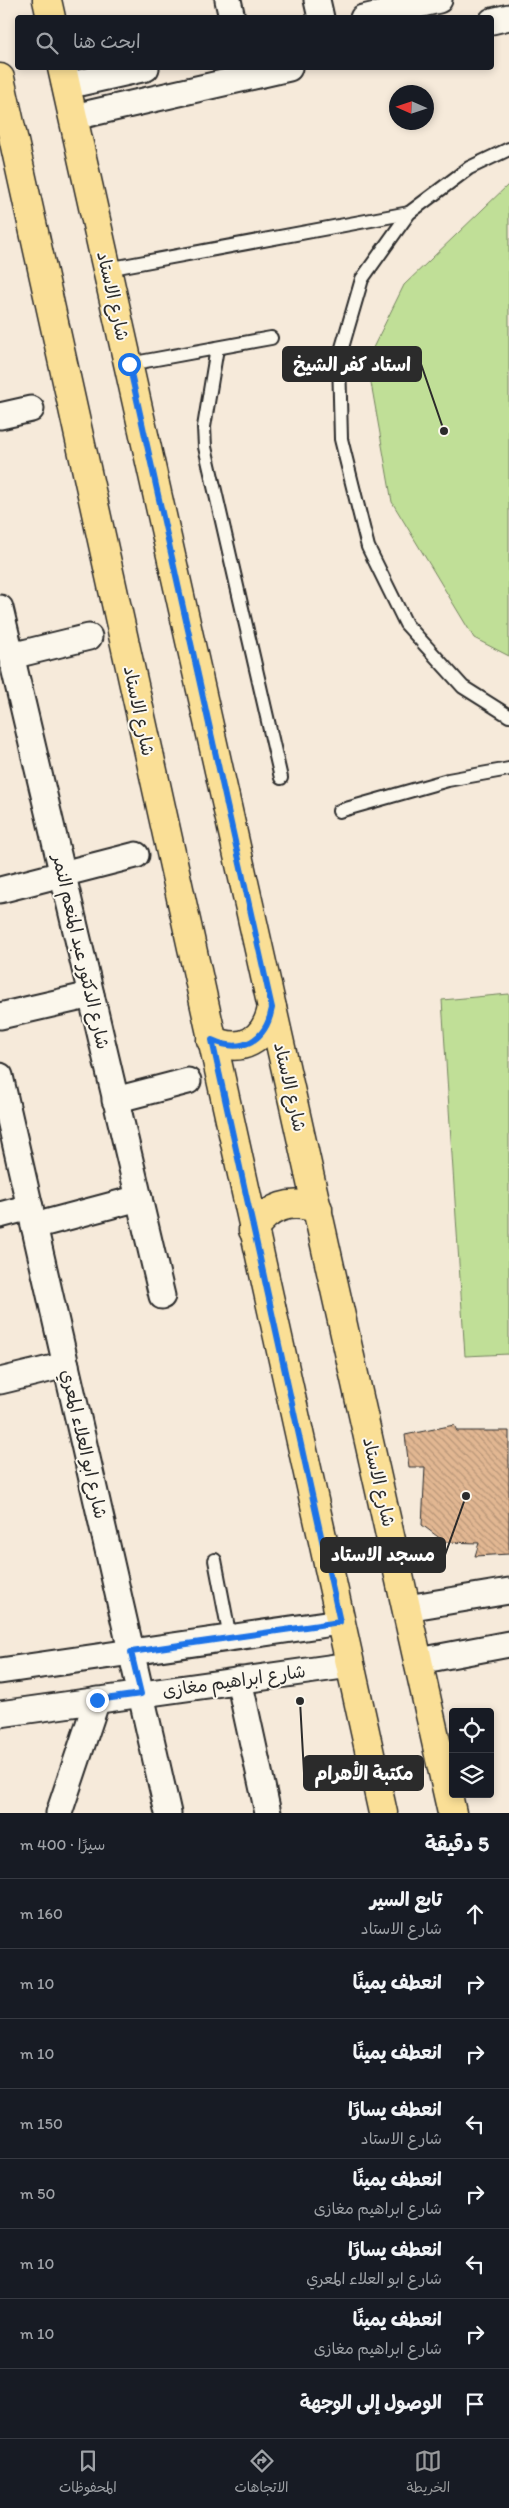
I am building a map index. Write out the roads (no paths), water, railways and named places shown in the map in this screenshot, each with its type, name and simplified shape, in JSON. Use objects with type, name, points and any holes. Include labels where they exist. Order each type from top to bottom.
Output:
[{"type":"main road","points":[[47,0],[50,15]]},
{"type":"main road","name":"شارع الاستاد","points":[[64,77],[408,1608],[452,1813]]},
{"type":"main road","name":"شارع الاستاد","points":[[0,78],[383,1813]]},
{"type":"main road","points":[[212,1040],[224,1046],[238,1046],[251,1042],[262,1034],[269,1022],[272,1008]]},
{"type":"main road","points":[[253,1230],[265,1215],[281,1205],[294,1203],[318,1209]]},
{"type":"street","points":[[228,0],[231,15]]},
{"type":"street","points":[[317,0],[320,15]]},
{"type":"street","points":[[370,15],[400,4],[439,0]]},
{"type":"street","points":[[494,21],[509,17]]},
{"type":"street","points":[[64,77],[128,70]]},
{"type":"street","points":[[74,117],[281,70]]},
{"type":"street","points":[[0,416],[31,409]]},
{"type":"street","name":"شارع الدكتور عبد المنعم النمر","points":[[0,608],[8,664],[62,874],[162,1296]]},
{"type":"street","points":[[8,664],[89,637]]},
{"type":"street","points":[[0,890],[136,854]]},
{"type":"street","points":[[0,1016],[91,995]]},
{"type":"street","name":"شارع ابو العلاء المعري","points":[[0,1076],[168,1813]]},
{"type":"street","points":[[115,1100],[188,1081]]},
{"type":"street","points":[[0,1215],[32,1217],[139,1198]]},
{"type":"street","points":[[0,1381],[66,1365]]},
{"type":"street","points":[[408,1608],[509,1591]]},
{"type":"street","points":[[0,1671],[340,1622]]},
{"type":"street","points":[[419,1661],[509,1644]]},
{"type":"street","name":"شارع ابراهيم مغازى","points":[[2,1718],[97,1700],[350,1665]]},
{"type":"street","points":[[239,1680],[268,1813]]},
{"type":"street","points":[[59,1813],[97,1700]]},
{"type":"lane","points":[[509,149],[469,168],[409,213],[362,279],[339,358],[341,439],[368,547],[406,624],[463,687],[509,716]]},
{"type":"lane","points":[[107,269],[409,213]]},
{"type":"lane","points":[[129,364],[271,338]]},
{"type":"lane","points":[[217,348],[204,428],[205,447],[281,778]]},
{"type":"lane","points":[[339,811],[448,780],[509,769]]},
{"type":"lane","points":[[215,1560],[230,1638]]},
{"type":"place","name":"استاد كفر الشيخ","points":[[444,431]]},
{"type":"place","name":"مسجد الاستاد","points":[[466,1496]]},
{"type":"place","name":"مكتبة الأهرام","points":[[300,1701]]}]
